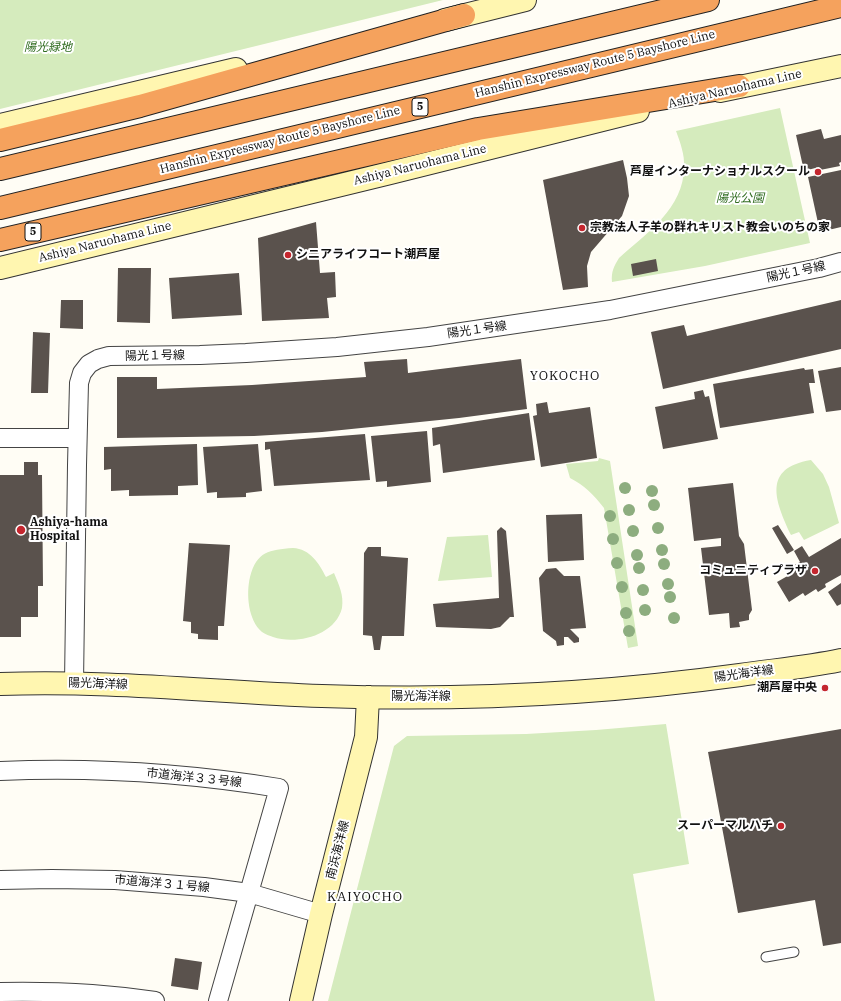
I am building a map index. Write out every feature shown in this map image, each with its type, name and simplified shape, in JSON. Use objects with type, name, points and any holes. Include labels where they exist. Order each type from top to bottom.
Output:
[{"type":"highway","points":[[0,169],[708,0]]},
{"type":"highway","name":"Hanshin Expressway Route 5 Bayshore Line","points":[[0,208],[841,6]]},
{"type":"highway","points":[[0,140],[140,106],[464,15]]},
{"type":"highway","name":"5","points":[[0,240],[478,129],[739,86]]},
{"type":"main road","points":[[0,124],[525,0]]},
{"type":"main road","name":"Ashiya Naruohama Line","points":[[0,268],[739,86],[841,66]]},
{"type":"main road","name":"陽光海洋線","points":[[0,684],[74,683],[320,696],[478,697],[624,689],[672,684],[841,660]]},
{"type":"main road","name":"南浜海洋線","points":[[302,1001],[366,737],[368,697]]},
{"type":"street","name":"陽光１号線","points":[[77,438],[80,378],[85,368],[93,361],[109,356],[200,355],[254,352],[337,347],[428,337],[610,310],[819,268],[841,262]]},
{"type":"street","points":[[0,438],[77,438],[74,683]]},
{"type":"street","name":"市道海洋３３号線","points":[[0,771],[72,770],[151,773],[219,779],[279,788],[249,893]]},
{"type":"street","name":"市道海洋３１号線","points":[[0,880],[115,880],[196,886],[249,893],[322,914]]},
{"type":"street","points":[[218,1001],[249,893]]},
{"type":"street","points":[[0,992],[40,991],[85,993],[155,1001]]},
{"type":"lane","points":[[766,957],[794,952]]},
{"type":"green space","name":"陽光緑地","points":[[0,0],[443,0],[0,109]]},
{"type":"green space","name":"陽光公園","points":[[780,108],[810,243],[705,266],[612,282],[613,269],[619,258],[652,229],[671,207],[678,195],[682,182],[684,158],[676,131]]},
{"type":"green space","points":[[599,458],[610,461],[638,646],[628,648],[604,508],[588,491],[570,478],[566,464],[598,461]]},
{"type":"green space","points":[[811,460],[823,474],[829,487],[839,523],[804,540],[799,532],[791,535],[780,510],[777,498],[777,488],[779,478],[785,470],[795,464]]},
{"type":"green space","points":[[488,535],[492,577],[438,581],[447,537]]},
{"type":"green space","points":[[293,548],[309,554],[317,562],[326,577],[334,573],[342,594],[342,608],[338,618],[323,632],[303,639],[292,640],[273,637],[262,632],[257,627],[249,606],[248,591],[253,568],[260,557],[271,551]]},
{"type":"green space","points":[[666,724],[689,864],[633,874],[655,1001],[328,1001],[394,746],[407,736],[526,734]]},
{"type":"building","points":[[821,129],[824,139],[841,135],[840,166],[820,170],[819,167],[804,171],[796,135]]},
{"type":"building","name":"宗教法人子羊の群れキリスト教会いのちの家","points":[[623,160],[629,196],[622,216],[591,252],[587,266],[588,287],[563,290],[543,180]]},
{"type":"building","points":[[841,170],[841,227],[820,232],[808,177]]},
{"type":"building","name":"シニアライフコート潮芦屋","points":[[316,222],[320,273],[335,272],[336,297],[327,298],[329,318],[262,321],[258,238]]},
{"type":"building","points":[[656,259],[658,271],[633,276],[631,264]]},
{"type":"building","points":[[118,268],[151,268],[150,323],[117,322]]},
{"type":"building","points":[[239,273],[242,315],[172,319],[169,278]]},
{"type":"building","points":[[61,300],[83,300],[83,329],[60,328]]},
{"type":"building","points":[[841,300],[841,349],[663,389],[651,332],[684,325],[687,336]]},
{"type":"building","points":[[33,332],[50,333],[48,393],[31,393]]},
{"type":"building","points":[[407,359],[408,373],[521,359],[527,409],[459,418],[322,432],[254,436],[117,438],[117,377],[157,377],[157,389],[252,385],[366,377],[364,362]]},
{"type":"building","points":[[841,367],[841,410],[826,412],[818,371]]},
{"type":"building","points":[[804,368],[805,370],[813,369],[815,383],[809,383],[814,413],[720,428],[713,384]]},
{"type":"building","points":[[703,390],[705,397],[709,396],[718,439],[663,449],[655,407],[695,399],[694,392]]},
{"type":"building","points":[[547,402],[549,413],[590,407],[597,458],[541,467],[533,416],[537,415],[536,404]]},
{"type":"building","points":[[529,413],[535,460],[443,473],[440,444],[433,446],[432,428]]},
{"type":"building","points":[[427,431],[431,482],[387,487],[387,481],[376,482],[371,436]]},
{"type":"building","points":[[365,434],[370,480],[274,486],[270,449],[265,450],[265,442]]},
{"type":"building","points":[[197,444],[198,485],[178,486],[178,495],[129,496],[129,490],[111,491],[111,469],[104,470],[104,447]]},
{"type":"building","points":[[258,444],[262,491],[246,493],[246,497],[217,498],[217,492],[207,493],[203,447]]},
{"type":"building","name":"Ashiya-hama Hospital","points":[[24,462],[38,462],[38,475],[42,475],[43,586],[38,586],[38,617],[21,617],[21,637],[0,637],[0,475],[24,475]]},
{"type":"building","points":[[733,483],[739,536],[744,544],[752,610],[749,615],[749,620],[739,622],[740,627],[730,628],[729,613],[709,615],[701,548],[721,546],[721,538],[694,541],[688,488]]},
{"type":"building","points":[[582,514],[584,560],[548,562],[546,515]]},
{"type":"building","points":[[778,525],[794,550],[787,554],[772,528]]},
{"type":"building","points":[[501,527],[506,531],[514,617],[510,617],[500,627],[491,629],[436,627],[433,604],[499,598],[497,531]]},
{"type":"building","name":"コミュニティプラザ","points":[[841,538],[841,575],[825,584],[826,587],[818,592],[816,589],[805,596],[803,593],[789,602],[777,582],[791,574],[788,569],[800,562],[794,551],[802,546],[809,557]]},
{"type":"building","points":[[189,543],[230,545],[224,626],[218,626],[218,640],[198,639],[198,634],[191,633],[191,622],[183,621]]},
{"type":"building","points":[[368,547],[381,547],[381,556],[408,558],[404,636],[382,636],[380,650],[374,650],[372,636],[363,635],[364,553]]},
{"type":"building","points":[[556,568],[564,576],[580,576],[586,628],[570,629],[579,638],[579,642],[574,643],[568,637],[564,637],[564,645],[557,646],[556,641],[543,631],[539,578],[546,569]]},
{"type":"building","points":[[841,583],[841,604],[837,606],[828,592]]},
{"type":"building","name":"スーパーマルハチ","points":[[841,729],[841,943],[823,946],[815,900],[738,913],[708,752]]},
{"type":"building","points":[[175,958],[202,962],[198,990],[171,986]]},
{"type":"place","name":"芦屋インターナショナルスクール","points":[[818,172]]},
{"type":"place","name":"宗教法人子羊の群れキリスト教会いのちの家","points":[[582,228]]},
{"type":"place","name":"シニアライフコート潮芦屋","points":[[288,255]]},
{"type":"place","name":"Ashiya-hama Hospital","points":[[21,530]]},
{"type":"place","name":"コミュニティプラザ","points":[[815,571]]},
{"type":"place","name":"潮芦屋中央","points":[[825,688]]},
{"type":"place","name":"スーパーマルハチ","points":[[781,826]]},
{"type":"district","name":"YOKOCHO","points":[[565,376]]},
{"type":"district","name":"KAIYOCHO","points":[[365,897]]}]
